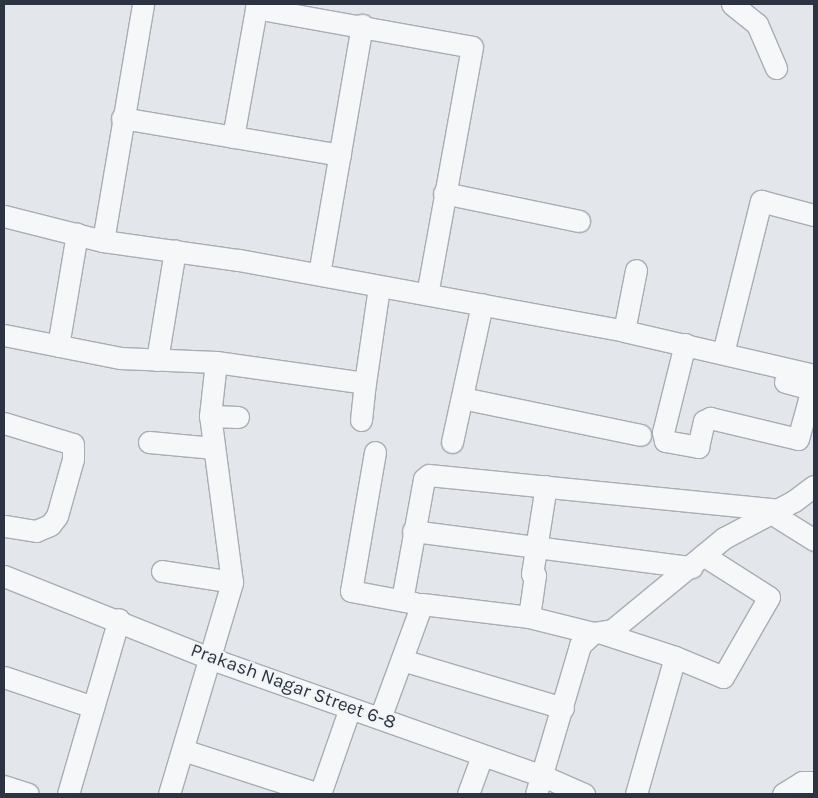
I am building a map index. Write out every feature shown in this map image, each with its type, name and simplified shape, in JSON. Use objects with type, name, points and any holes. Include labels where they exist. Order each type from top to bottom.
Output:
[{"type":"street","points":[[102,241],[143,4]]},
{"type":"street","points":[[732,4],[757,24],[776,68]]},
{"type":"street","points":[[233,137],[256,6],[472,47],[426,294]]},
{"type":"street","points":[[319,274],[362,25]]},
{"type":"street","points":[[122,118],[340,155]]},
{"type":"street","points":[[444,193],[579,221]]},
{"type":"street","points":[[723,353],[761,201],[814,215]]},
{"type":"street","points":[[4,216],[102,241],[175,250],[319,274],[379,287],[624,331],[684,350],[813,381]]},
{"type":"street","points":[[58,346],[77,234]]},
{"type":"street","points":[[157,360],[175,250]]},
{"type":"street","points":[[624,331],[636,270]]},
{"type":"street","points":[[361,420],[379,287]]},
{"type":"street","points":[[452,442],[482,304]]},
{"type":"street","points":[[4,335],[120,358],[216,362],[365,384]]},
{"type":"street","points":[[684,350],[723,353],[813,381]]},
{"type":"street","points":[[684,350],[663,432],[665,441],[696,448],[704,421],[710,418],[798,439],[813,381]]},
{"type":"street","points":[[169,794],[232,582],[210,416],[216,362]]},
{"type":"street","points":[[462,398],[640,435]]},
{"type":"street","points":[[210,416],[238,417]]},
{"type":"street","points":[[4,422],[73,444],[73,460],[58,516],[50,524],[36,531],[4,526]]},
{"type":"street","points":[[149,442],[214,448]]},
{"type":"street","points":[[375,452],[351,591],[412,602],[529,617],[597,633],[675,657],[723,676],[769,597],[698,561],[536,547],[414,531]]},
{"type":"street","points":[[380,718],[402,660],[412,602],[414,531],[424,479],[429,475],[774,511],[814,540]]},
{"type":"street","points":[[529,617],[536,547],[546,486]]},
{"type":"street","points":[[540,785],[580,645],[597,633],[619,625],[724,538],[774,511],[814,486]]},
{"type":"street","points":[[162,571],[232,582]]},
{"type":"street","name":"Prakash Nagar Street 6-8","points":[[4,576],[119,619],[209,658],[482,756],[540,785],[584,794]]},
{"type":"street","points":[[68,794],[119,619]]},
{"type":"street","points":[[636,794],[675,657]]},
{"type":"street","points":[[402,660],[563,708]]},
{"type":"street","points":[[4,678],[93,707]]},
{"type":"street","points":[[183,750],[320,794],[350,708]]},
{"type":"street","points":[[468,794],[482,756]]},
{"type":"street","points":[[783,794],[802,782],[814,782]]},
{"type":"street","points":[[4,786],[28,794]]}]
